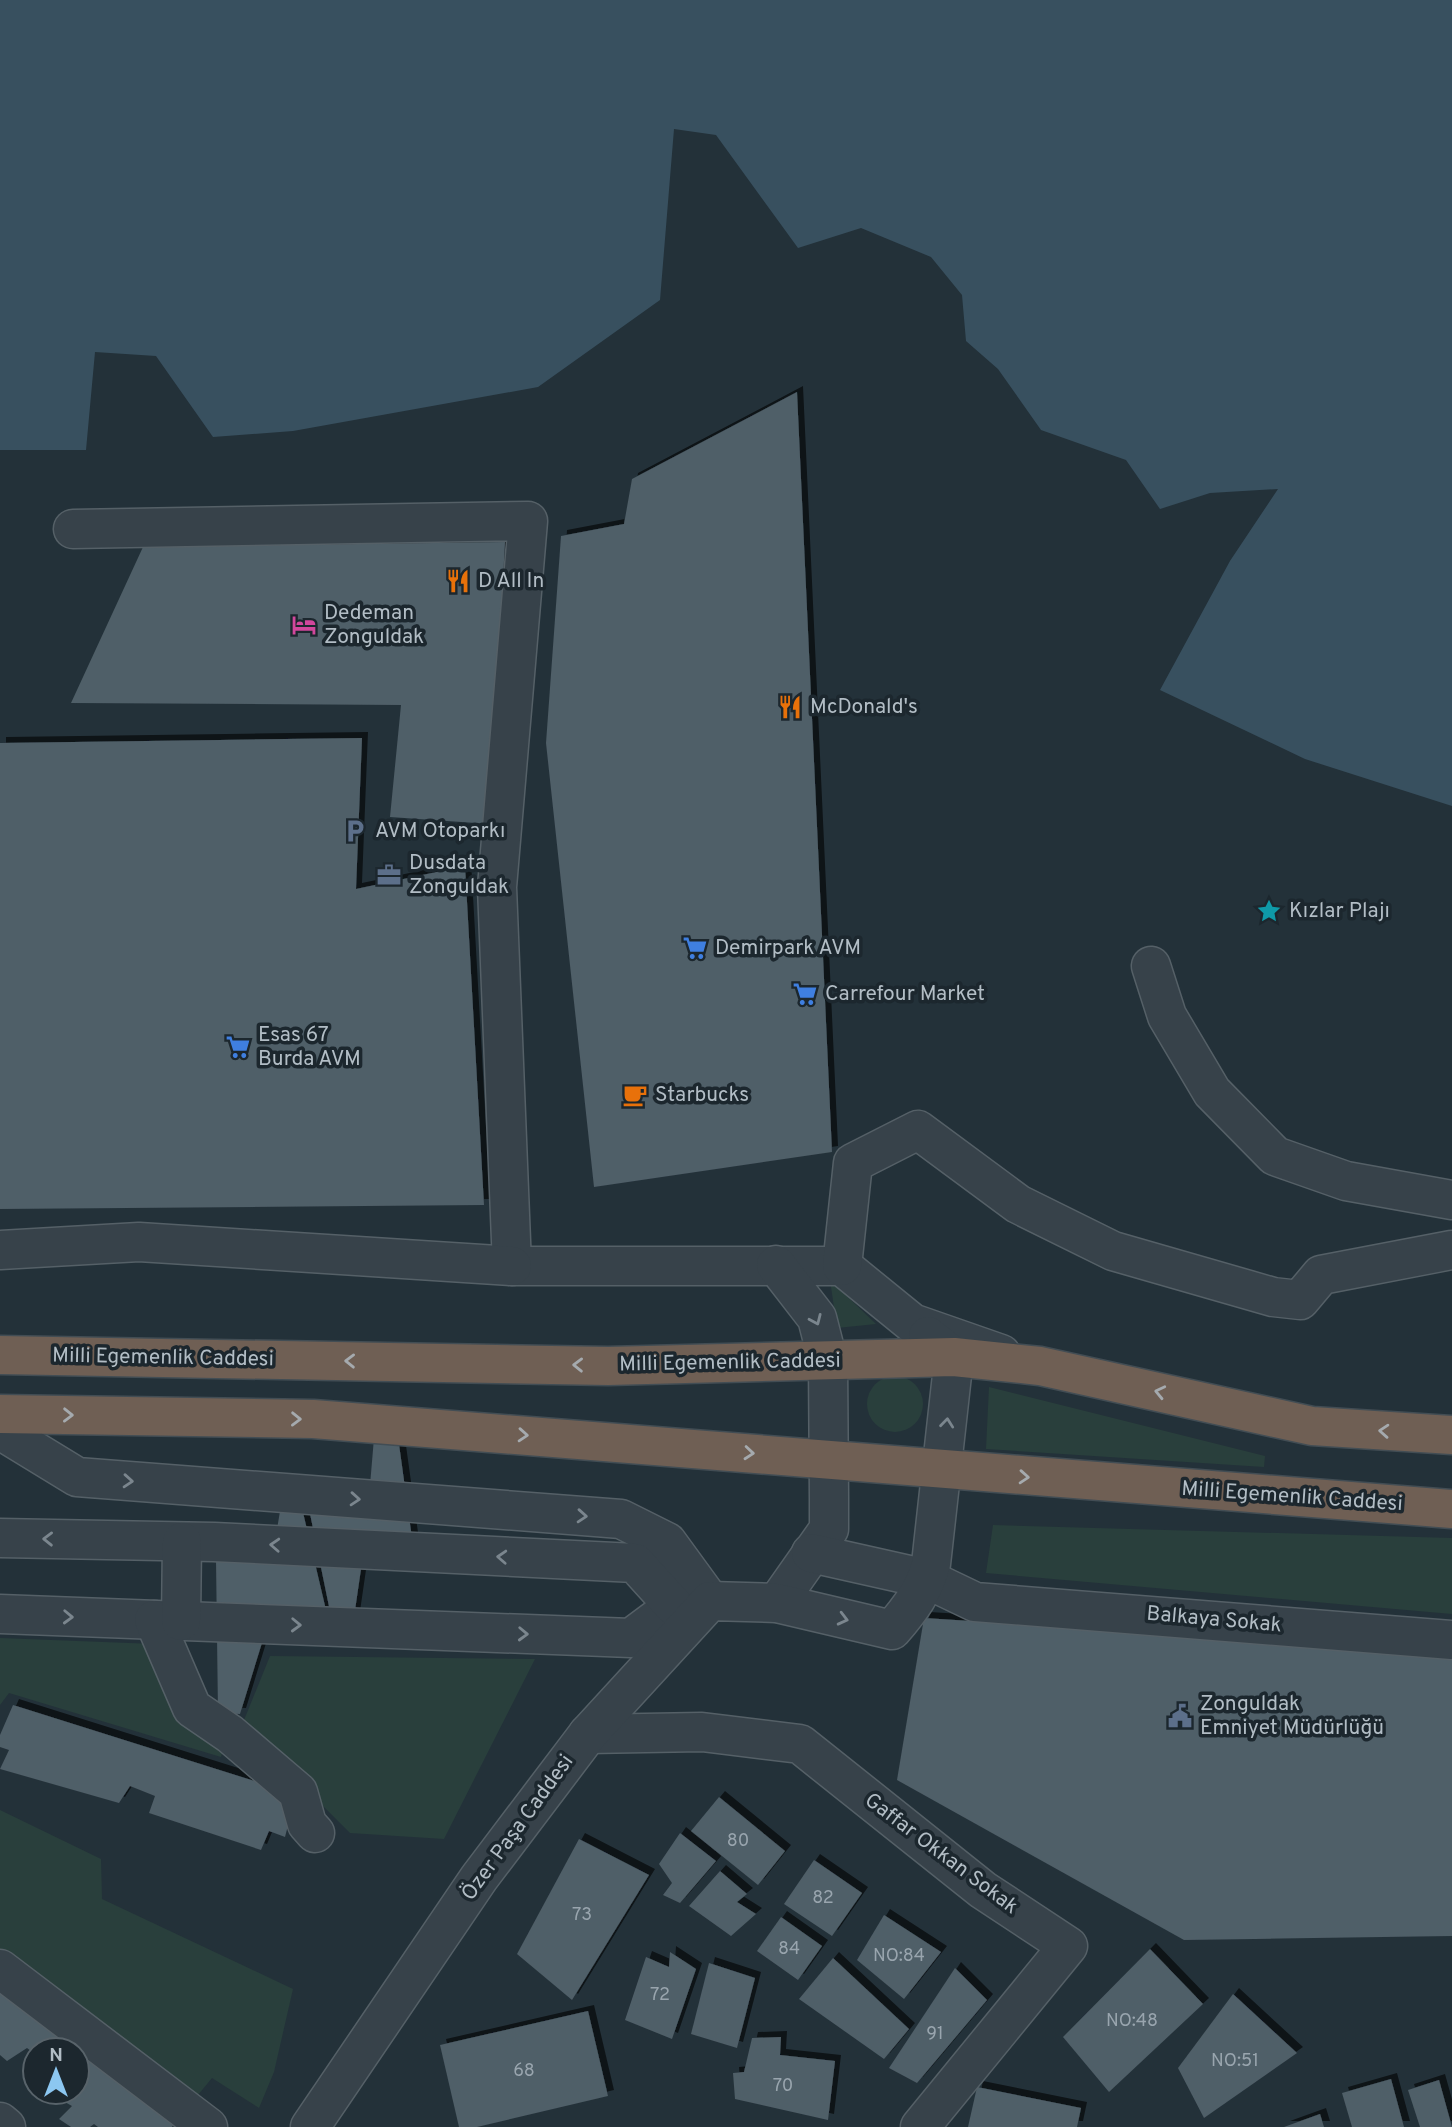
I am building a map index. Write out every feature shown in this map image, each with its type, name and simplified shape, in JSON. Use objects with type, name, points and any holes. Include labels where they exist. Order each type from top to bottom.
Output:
[{"type":"highway","name":"Milli Egemenlik Caddesi","points":[[0,1355],[608,1366],[954,1357],[1040,1366],[1312,1426],[1452,1435]]},
{"type":"highway","name":"Milli Egemenlik Caddesi","points":[[0,1414],[313,1419],[1452,1509]]},
{"type":"street","points":[[73,529],[528,521],[498,887],[512,1266]]},
{"type":"street","points":[[1151,966],[1167,1016],[1212,1092],[1275,1156],[1346,1181],[1452,1200]]},
{"type":"street","points":[[842,1266],[853,1163],[918,1130],[1018,1204],[1113,1251],[1273,1297],[1300,1300],[1321,1275],[1452,1250]]},
{"type":"street","points":[[0,1251],[139,1242],[512,1266],[842,1266],[954,1357],[927,1579],[914,1604],[892,1630],[777,1603],[692,1603],[631,1638],[0,1614]]},
{"type":"street","points":[[776,1265],[817,1318],[828,1362],[829,1460],[829,1529],[777,1603]]},
{"type":"street","points":[[912,1323],[1040,1366]]},
{"type":"street","points":[[0,1430],[77,1477],[621,1519],[667,1542],[692,1603]]},
{"type":"street","points":[[0,1538],[182,1542],[635,1563],[692,1603]]},
{"type":"street","points":[[182,1542],[167,1621],[192,1708],[298,1792],[307,1824],[315,1833]]},
{"type":"street","points":[[811,1553],[927,1579]]},
{"type":"street","name":"Balkaya Sokak","points":[[927,1579],[975,1602],[1452,1640]]},
{"type":"street","name":"Özer Paşa Caddesi","points":[[310,2127],[479,1878],[692,1603]]},
{"type":"street","name":"Gaffar Okkan Sokak","points":[[588,1734],[702,1732],[800,1744],[983,1890],[1068,1946],[920,2127]]},
{"type":"street","points":[[0,1969],[208,2127]]},
{"type":"street","points":[[0,2122],[6,2127]]},
{"type":"green space","points":[[830,1280],[876,1324],[837,1328]]},
{"type":"green space","points":[[895,1376],[915,1384],[923,1404],[915,1424],[895,1432],[875,1424],[867,1404],[875,1384]]},
{"type":"green space","points":[[989,1387],[1265,1456],[1264,1467],[986,1449]]},
{"type":"green space","points":[[993,1525],[1452,1538],[1452,1614],[986,1573]]},
{"type":"green space","points":[[0,1638],[155,1644],[226,1738],[221,1757],[9,1693],[0,1705]]},
{"type":"green space","points":[[270,1656],[535,1659],[444,1839],[350,1833],[242,1725]]},
{"type":"green space","points":[[0,1810],[101,1859],[102,1899],[293,1989],[274,2072],[259,2108],[212,2078],[198,2095],[0,1951]]},
{"type":"water","points":[[0,0],[1452,0],[1452,806],[1305,759],[1160,690],[1230,561],[1278,489],[1210,493],[1160,509],[1126,460],[1041,430],[998,369],[966,341],[962,295],[931,257],[861,228],[798,248],[716,135],[674,129],[660,300],[538,387],[293,431],[213,437],[156,356],[95,352],[86,450],[0,450]]},
{"type":"building","name":"Demirpark AVM","points":[[797,392],[832,1152],[594,1187],[546,743],[561,536],[624,524],[632,479]]},
{"type":"building","name":"Dedeman Zonguldak","points":[[505,542],[490,824],[390,817],[401,705],[71,703],[143,547]]},
{"type":"building","name":"Esas 67 Burda AVM","points":[[362,738],[356,889],[465,866],[484,1205],[0,1209],[0,743]]},
{"type":"building","points":[[398,1437],[415,1560],[361,1569],[353,1624],[333,1626],[307,1499],[369,1497],[374,1438]]},
{"type":"building","points":[[301,1504],[330,1627],[265,1633],[240,1714],[218,1713],[216,1560],[272,1560],[281,1505]]},
{"type":"building","name":"Zonguldak Emniyet Müdürlüğü","points":[[924,1618],[1452,1652],[1452,1936],[1184,1940],[897,1780]]},
{"type":"building","points":[[13,1705],[296,1794],[285,1837],[269,1831],[261,1850],[149,1813],[155,1796],[130,1786],[119,1803],[0,1769],[9,1750],[0,1747],[0,1735]]},
{"type":"building","points":[[719,1797],[785,1851],[758,1885],[691,1831]]},
{"type":"building","points":[[680,1833],[716,1861],[680,1903],[663,1895],[672,1883],[659,1864]]},
{"type":"building","points":[[579,1839],[649,1875],[572,2000],[517,1954]]},
{"type":"building","points":[[814,1860],[862,1893],[832,1936],[784,1904]]},
{"type":"building","points":[[720,1871],[747,1894],[737,1902],[756,1914],[731,1936],[689,1906]]},
{"type":"building","points":[[884,1915],[941,1952],[904,1999],[857,1960]]},
{"type":"building","points":[[781,1917],[822,1946],[798,1980],[757,1951]]},
{"type":"building","points":[[1150,1949],[1203,2004],[1109,2092],[1063,2037]]},
{"type":"building","points":[[670,1952],[696,1969],[672,2039],[625,2020],[646,1957],[669,1967]]},
{"type":"building","points":[[833,1958],[909,2029],[884,2059],[799,1999]]},
{"type":"building","points":[[709,1963],[755,1978],[737,2048],[691,2034]]},
{"type":"building","points":[[955,1968],[987,2000],[917,2083],[889,2068]]},
{"type":"building","points":[[0,1983],[77,2036],[21,2036],[21,2052],[7,2061],[0,2055]]},
{"type":"building","points":[[1233,1994],[1297,2053],[1204,2118],[1178,2068]]},
{"type":"building","points":[[588,2011],[608,2096],[477,2127],[459,2127],[440,2045]]},
{"type":"building","points":[[781,2037],[780,2055],[835,2061],[828,2120],[735,2099],[733,2073],[744,2072],[752,2038]]},
{"type":"building","points":[[91,2046],[183,2109],[172,2127],[98,2127],[94,2124],[90,2127],[71,2127],[59,2119],[72,2106],[91,2106]]},
{"type":"building","points":[[1391,2079],[1404,2127],[1352,2127],[1342,2093]]},
{"type":"building","points":[[1439,2080],[1452,2127],[1420,2127],[1408,2090]]},
{"type":"building","points":[[977,2087],[1081,2108],[1077,2127],[968,2127]]},
{"type":"building","points":[[1320,2114],[1324,2127],[1284,2127]]},
{"type":"place","name":"D All In","points":[[458,581]]},
{"type":"place","name":"Dedeman Zonguldak","points":[[304,625]]},
{"type":"place","name":"McDonald's","points":[[790,707]]},
{"type":"place","name":"AVM Otoparkı","points":[[355,831]]},
{"type":"place","name":"Dusdata Zonguldak","points":[[389,875]]},
{"type":"place","name":"Kızlar Plajı","points":[[1269,911]]},
{"type":"place","name":"Demirpark AVM","points":[[695,948]]},
{"type":"place","name":"Carrefour Market","points":[[805,994]]},
{"type":"place","name":"Esas 67 Burda AVM","points":[[238,1047]]},
{"type":"place","name":"Starbucks","points":[[635,1095]]},
{"type":"place","name":"Zonguldak Emniyet Müdürlüğü","points":[[1180,1716]]}]
